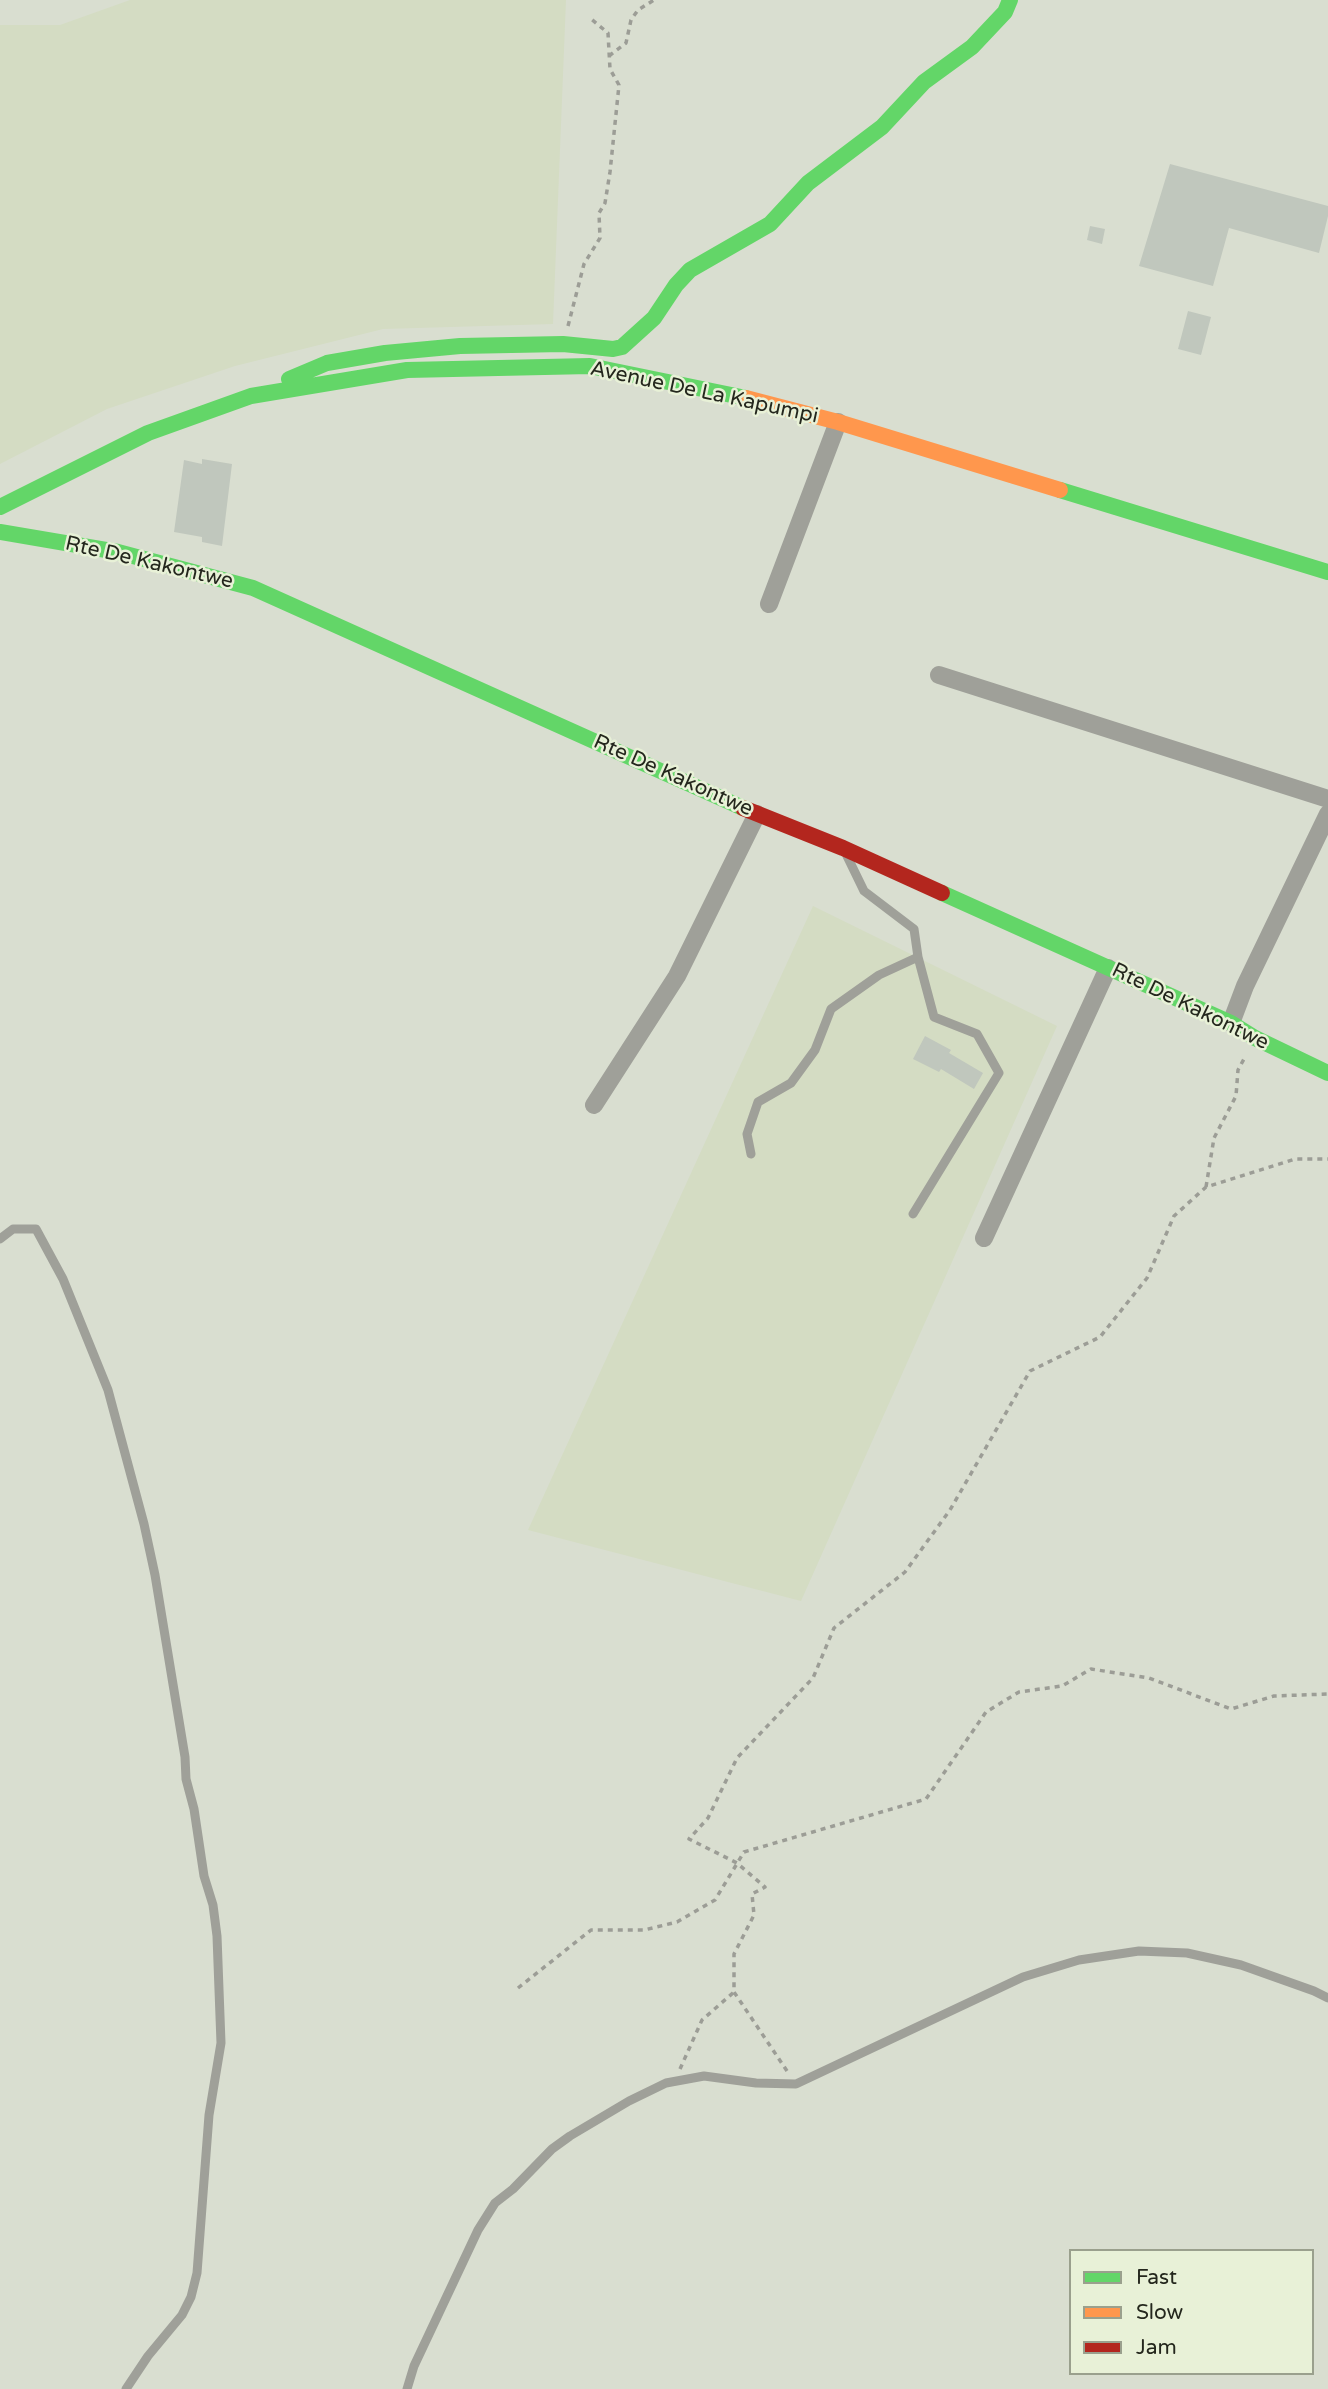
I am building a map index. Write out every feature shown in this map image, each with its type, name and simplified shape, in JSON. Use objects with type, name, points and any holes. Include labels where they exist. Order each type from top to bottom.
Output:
[{"type":"street","points":[[251,396],[327,363],[385,353],[460,346],[563,344],[613,349],[622,346],[654,318],[676,285],[690,270],[770,224],[808,183],[882,127],[924,82],[972,47],[1006,12],[1010,0]]},
{"type":"street","name":"Avenue De La Kapumpi","points":[[0,508],[148,433],[251,396],[407,370],[590,366],[838,422],[1328,572]]},
{"type":"street","points":[[769,604],[838,422]]},
{"type":"street","name":"Rte De Kakontwe","points":[[0,532],[118,552],[253,588],[757,814],[843,848],[1231,1024],[1328,1073]]},
{"type":"street","points":[[939,675],[1328,799]]},
{"type":"street","points":[[594,1105],[677,976],[757,814]]},
{"type":"street","points":[[1231,1024],[1245,986],[1328,814]]},
{"type":"street","points":[[984,1238],[1108,968]]},
{"type":"lane","points":[[843,848],[864,891],[914,929],[918,957],[934,1017],[977,1034],[999,1073],[913,1214]]},
{"type":"lane","points":[[751,1154],[747,1134],[758,1102],[791,1083],[816,1050],[831,1009],[879,975],[918,957]]},
{"type":"lane","points":[[0,1238],[13,1229],[36,1229],[63,1279],[108,1390],[155,1575],[185,1757],[186,1779],[194,1809],[204,1876],[213,1905],[221,2043],[209,2115],[197,2273],[191,2297],[182,2315],[148,2356],[126,2389]]},
{"type":"lane","points":[[407,2389],[414,2366],[478,2231],[495,2203],[513,2189],[552,2149],[570,2136],[629,2101],[674,2081],[704,2076],[756,2083],[796,2084],[1023,1977],[1079,1960],[1139,1951],[1187,1953],[1241,1965],[1328,1998]]},
{"type":"path","points":[[609,56],[626,43],[631,20],[638,10],[654,0]]},
{"type":"path","points":[[563,344],[584,264],[600,238],[599,213],[605,203],[610,172],[619,85],[610,69],[608,33],[590,18]]},
{"type":"path","points":[[1206,1187],[1214,1138],[1236,1096],[1238,1070],[1255,1038]]},
{"type":"path","points":[[796,2084],[734,1992],[734,1954],[754,1916],[752,1894],[765,1887],[737,1864],[689,1839],[708,1818],[737,1758],[813,1678],[834,1628],[905,1572],[950,1510],[1030,1371],[1100,1337],[1147,1278],[1174,1216],[1206,1187],[1296,1159],[1328,1159]]},
{"type":"path","points":[[518,1988],[591,1930],[644,1930],[677,1922],[715,1900],[744,1852],[926,1799],[986,1712],[1019,1692],[1062,1686],[1091,1669],[1149,1678],[1231,1709],[1274,1696],[1328,1694]]},
{"type":"path","points":[[674,2081],[702,2020],[734,1992]]},
{"type":"shaded area","points":[[130,0],[566,0],[553,324],[383,329],[235,366],[107,409],[0,464],[0,25],[60,25]]},
{"type":"shaded area","points":[[813,906],[1057,1026],[801,1601],[528,1530]]},
{"type":"building","points":[[1170,164],[1328,206],[1319,253],[1229,228],[1213,286],[1139,266]]},
{"type":"building","points":[[1090,226],[1105,229],[1102,244],[1087,240]]},
{"type":"building","points":[[1188,311],[1211,317],[1201,355],[1178,349]]},
{"type":"building","points":[[202,459],[232,464],[222,546],[202,542],[202,537],[174,532],[184,460],[202,464]]},
{"type":"building","points":[[925,1036],[951,1050],[949,1053],[983,1073],[974,1089],[941,1069],[939,1072],[913,1059]]},
{"type":"traffic: fast","points":[[289,379],[327,363],[385,353],[460,346],[563,344],[613,349],[622,347],[654,318],[676,285],[690,270],[770,224],[808,183],[882,127],[924,82],[972,47],[1005,12],[1010,0]]},
{"type":"traffic: fast","points":[[0,507],[148,433],[251,396],[407,370],[590,366],[746,398]]},
{"type":"traffic: fast","points":[[1060,490],[1328,572]]},
{"type":"traffic: fast","points":[[0,532],[118,552],[253,588],[743,808]]},
{"type":"traffic: fast","points":[[942,893],[1231,1023],[1255,1038],[1328,1073]]},
{"type":"traffic: slow","points":[[746,398],[838,422],[1060,490]]},
{"type":"traffic: jam","points":[[743,808],[843,848],[942,893]]}]
